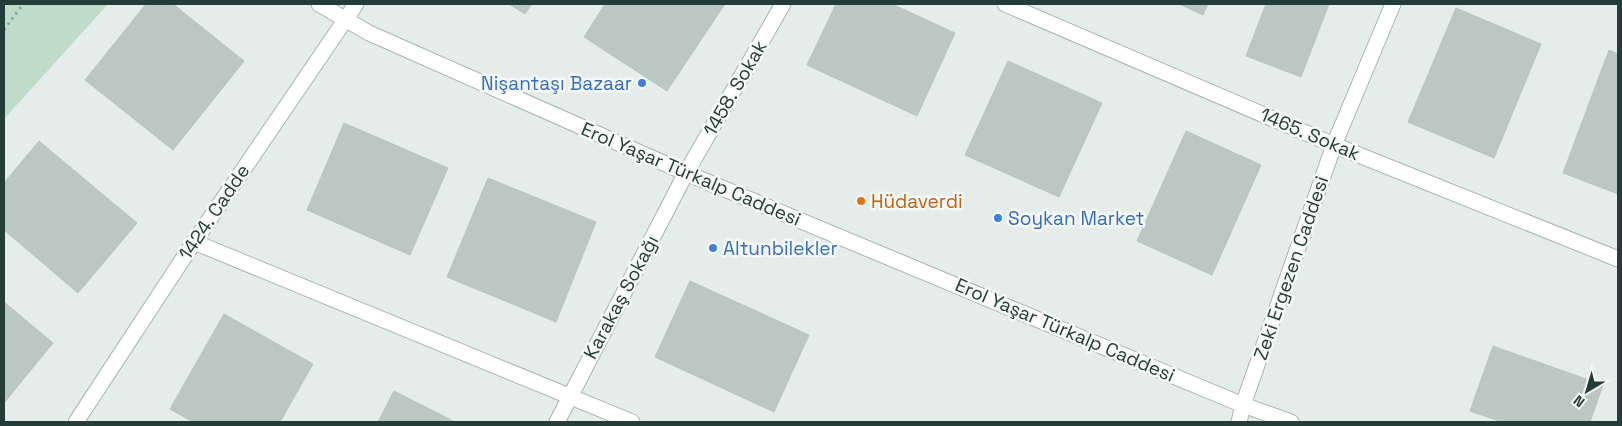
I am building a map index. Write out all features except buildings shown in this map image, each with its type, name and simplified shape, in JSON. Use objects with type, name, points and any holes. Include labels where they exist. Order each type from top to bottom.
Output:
[{"type":"street","name":"Erol Yaşar Türkalp Caddesi","points":[[319,4],[368,33],[686,173],[1243,404],[1291,422]]},
{"type":"street","name":"1424. Cadde","points":[[76,422],[194,242],[356,4]]},
{"type":"street","name":"1458. Sokak","points":[[686,173],[783,4]]},
{"type":"street","name":"1465. Sokak","points":[[1005,4],[1334,145],[1618,260]]},
{"type":"street","name":"Zeki Ergezen Caddesi","points":[[1239,422],[1243,404],[1334,145],[1393,4]]},
{"type":"street","name":"Karakaş Sokağı","points":[[557,422],[686,173]]},
{"type":"street","points":[[194,242],[632,422]]},
{"type":"path","points":[[4,30],[23,4]]},
{"type":"green space","points":[[4,4],[108,4],[4,119]]},
{"type":"place","name":"Nişantaşı Bazaar","points":[[642,83]]},
{"type":"place","name":"Hüdaverdi","points":[[861,201]]},
{"type":"place","name":"Soykan Market","points":[[998,218]]},
{"type":"place","name":"Altunbilekler","points":[[713,248]]}]
